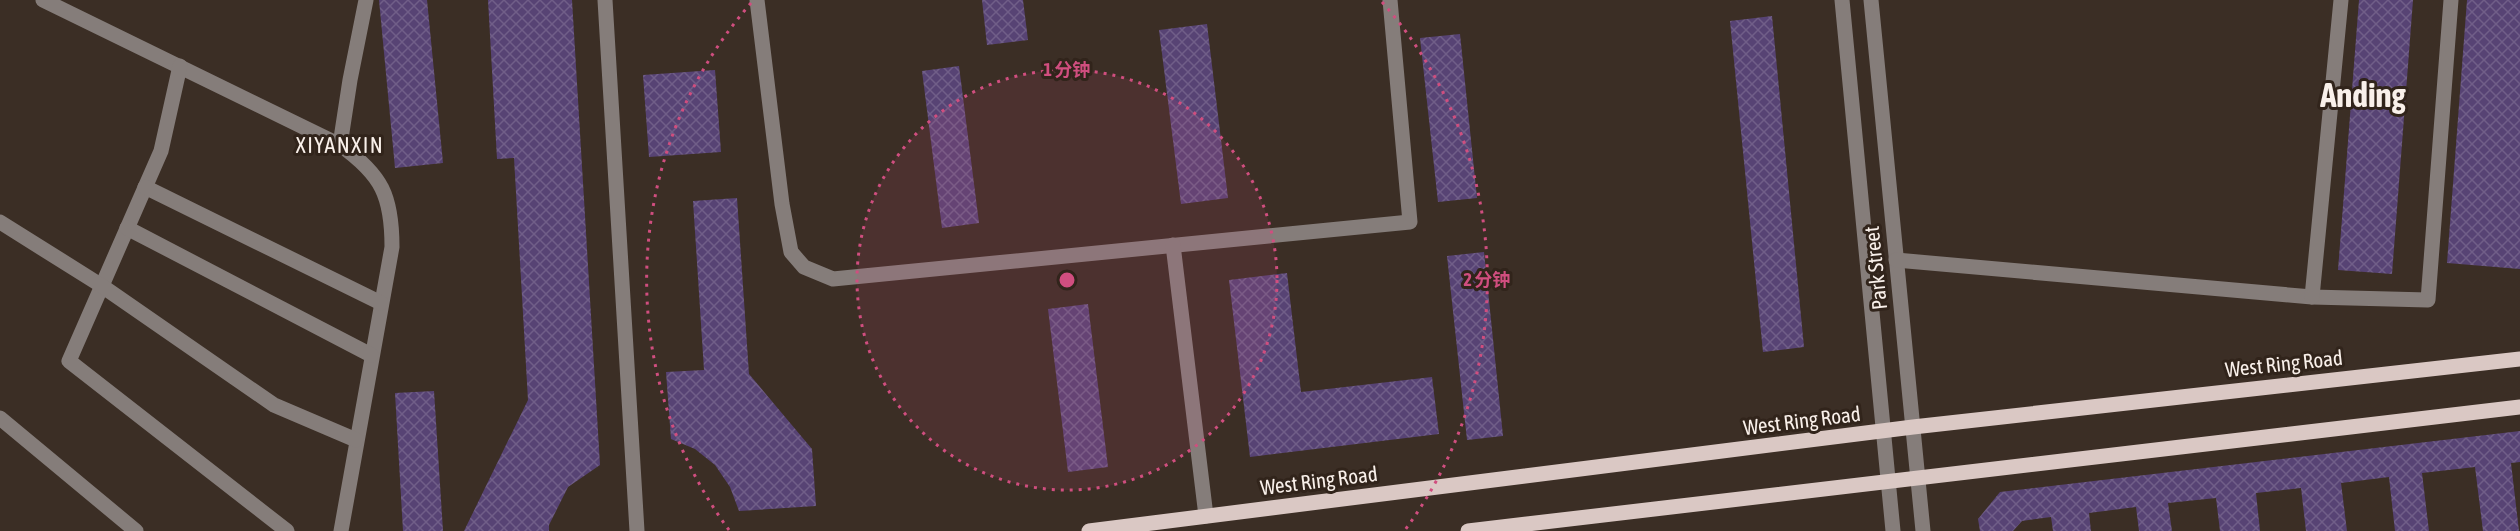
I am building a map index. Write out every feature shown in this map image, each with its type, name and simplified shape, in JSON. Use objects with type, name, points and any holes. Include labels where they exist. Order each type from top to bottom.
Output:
[{"type":"main road","name":"West Ring Road","points":[[1089,531],[1913,427],[2520,359]]},
{"type":"main road","points":[[1468,531],[2520,407]]},
{"type":"street","points":[[43,0],[340,145],[365,163],[382,188],[392,217],[392,247],[341,531]]},
{"type":"street","points":[[340,145],[366,0]]},
{"type":"street","points":[[604,0],[637,531]]},
{"type":"street","points":[[757,0],[782,204],[791,252],[804,267],[833,279],[1410,222],[1390,0]]},
{"type":"street","name":"Park Street","points":[[1842,0],[1893,531]]},
{"type":"street","name":"Park Street","points":[[1871,0],[1923,531]]},
{"type":"street","points":[[2312,297],[2341,0]]},
{"type":"street","points":[[1896,260],[2312,297],[2428,300],[2451,0]]},
{"type":"street","points":[[180,66],[161,151],[69,361],[287,531]]},
{"type":"street","points":[[146,187],[381,303]]},
{"type":"street","points":[[0,222],[102,286],[274,405],[356,440]]},
{"type":"street","points":[[128,228],[371,355]]},
{"type":"street","points":[[1173,245],[1206,516]]},
{"type":"street","points":[[0,418],[136,531]]},
{"type":"building","points":[[379,0],[427,0],[443,163],[395,168]]},
{"type":"building","points":[[488,0],[572,0],[600,465],[568,487],[549,525],[549,531],[464,531],[528,400],[514,158],[497,159]]},
{"type":"building","points":[[982,0],[1023,0],[1028,40],[987,45]]},
{"type":"building","points":[[2359,0],[2413,0],[2392,274],[2338,270]]},
{"type":"building","points":[[2467,0],[2520,0],[2520,269],[2447,263]]},
{"type":"building","points":[[1772,16],[1804,347],[1763,352],[1730,21]]},
{"type":"building","points":[[1207,24],[1228,198],[1181,204],[1159,30]]},
{"type":"building","points":[[1460,34],[1477,198],[1438,202],[1420,38]]},
{"type":"building","points":[[959,66],[979,223],[942,228],[922,71]]},
{"type":"building","points":[[715,70],[721,152],[649,157],[643,75]]},
{"type":"building","points":[[737,198],[749,374],[812,449],[816,506],[739,511],[730,487],[715,465],[695,449],[671,439],[666,372],[704,370],[693,201]]},
{"type":"building","points":[[1484,252],[1503,436],[1467,440],[1447,256]]},
{"type":"building","points":[[1287,273],[1301,392],[1432,377],[1439,434],[1250,457],[1229,280]]},
{"type":"building","points":[[1088,304],[1108,467],[1068,472],[1048,309]]},
{"type":"building","points":[[434,391],[443,531],[403,531],[395,393]]},
{"type":"building","points":[[2520,431],[2520,462],[2511,463],[2519,531],[2483,531],[2475,467],[2422,473],[2429,531],[2395,531],[2389,477],[2341,483],[2347,531],[2306,531],[2301,488],[2256,493],[2260,531],[2220,531],[2216,498],[2168,503],[2172,531],[2139,531],[2136,507],[2089,513],[2091,531],[2053,531],[2051,517],[2022,521],[2013,531],[1980,531],[1978,519],[2000,492]]},
{"type":"district","name":"Anding","points":[[2363,95]]},
{"type":"district","name":"XIYANXIN","points":[[340,145]]}]
